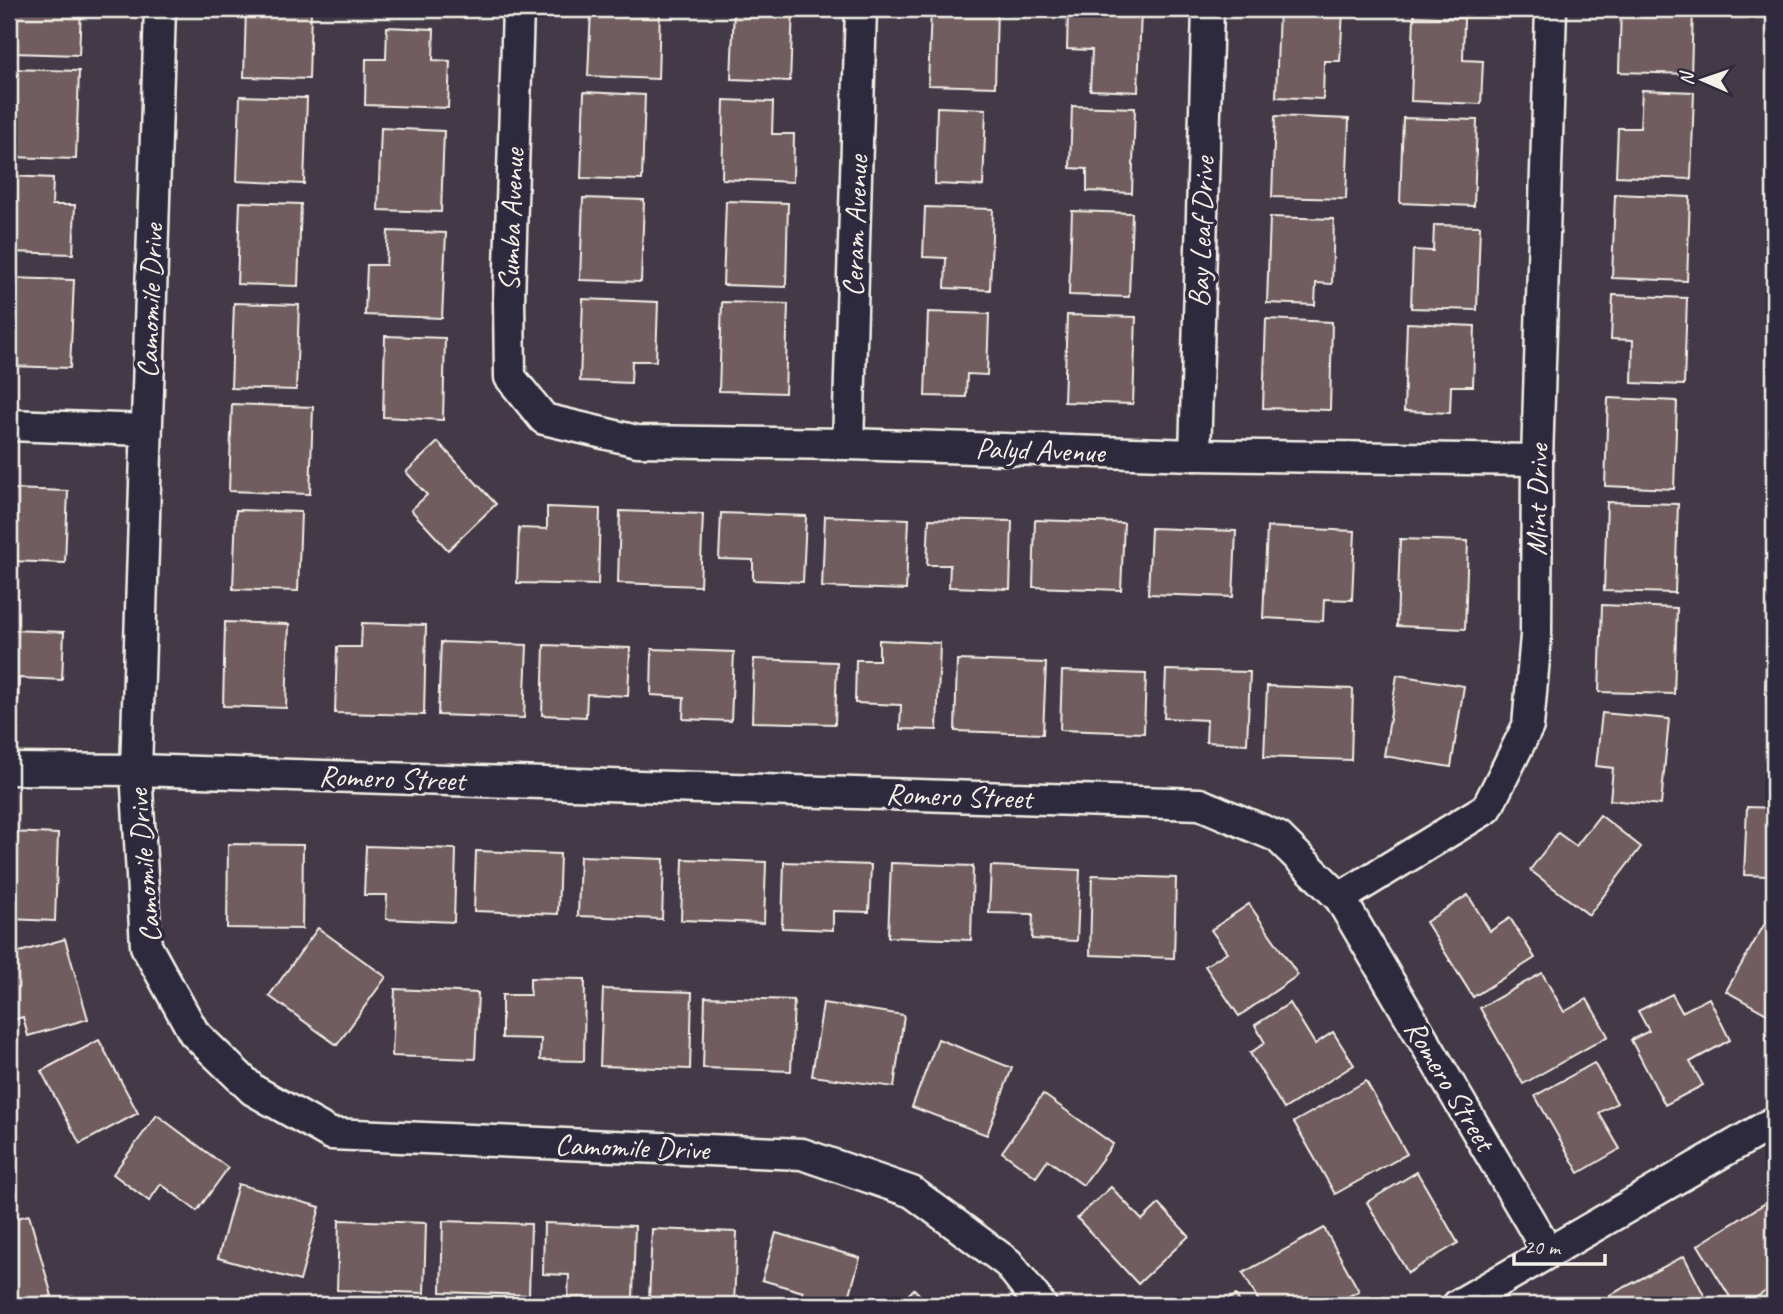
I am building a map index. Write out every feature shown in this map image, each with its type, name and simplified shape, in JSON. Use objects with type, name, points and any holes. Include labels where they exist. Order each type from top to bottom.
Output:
[{"type":"street","name":"Camomile Drive","points":[[160,9],[136,770],[146,946],[194,1033],[253,1090],[331,1134],[802,1154],[912,1192],[1008,1263],[1041,1305]]},
{"type":"street","name":"Sumba Avenue","points":[[518,9],[509,300],[510,377],[544,419]]},
{"type":"street","name":"Ceram Avenue","points":[[848,444],[861,9]]},
{"type":"street","name":"Bay Leaf Drive","points":[[1195,455],[1208,9]]},
{"type":"street","name":"Mint Drive","points":[[1340,898],[1487,808],[1528,726],[1536,636],[1537,460],[1551,9]]},
{"type":"street","name":"Palyd Avenue","points":[[544,419],[637,441],[848,444],[1195,455],[1537,460]]},
{"type":"street","points":[[9,425],[146,430]]},
{"type":"street","name":"Romero Street","points":[[9,769],[136,770],[1200,804],[1278,837],[1340,898],[1548,1252]]},
{"type":"street","points":[[1458,1305],[1774,1122]]},
{"type":"building","points":[[13,9],[81,9],[79,55],[12,53]]},
{"type":"building","points":[[246,9],[311,9],[309,79],[244,77]]},
{"type":"building","points":[[591,9],[660,9],[658,79],[588,76]]},
{"type":"building","points":[[734,9],[793,9],[790,81],[731,79]]},
{"type":"building","points":[[931,9],[997,9],[995,87],[928,85]]},
{"type":"building","points":[[1068,9],[1141,9],[1138,92],[1090,90],[1092,50],[1067,49]]},
{"type":"building","points":[[1279,9],[1343,12],[1340,61],[1324,61],[1323,99],[1276,97]]},
{"type":"building","points":[[1621,9],[1693,9],[1691,74],[1619,72]]},
{"type":"building","points":[[1414,16],[1464,18],[1463,60],[1483,61],[1481,104],[1411,101]]},
{"type":"building","points":[[387,27],[434,29],[433,60],[450,61],[448,108],[365,105],[366,59],[386,59]]},
{"type":"building","points":[[9,69],[79,71],[76,159],[9,157]]},
{"type":"building","points":[[1642,90],[1694,92],[1691,179],[1616,176],[1618,128],[1640,128]]},
{"type":"building","points":[[584,92],[645,95],[642,180],[581,178]]},
{"type":"building","points":[[240,96],[307,98],[304,184],[237,181]]},
{"type":"building","points":[[724,100],[773,102],[772,134],[794,134],[793,182],[722,179]]},
{"type":"building","points":[[1072,106],[1135,108],[1132,193],[1087,191],[1087,169],[1070,168]]},
{"type":"building","points":[[937,107],[986,109],[983,186],[935,184]]},
{"type":"building","points":[[1275,116],[1349,119],[1346,199],[1272,197]]},
{"type":"building","points":[[1403,118],[1477,120],[1474,206],[1400,203]]},
{"type":"building","points":[[381,128],[444,131],[441,212],[378,210]]},
{"type":"building","points":[[9,176],[53,178],[52,205],[75,205],[73,254],[9,252]]},
{"type":"building","points":[[1774,193],[1774,278],[1771,278]]},
{"type":"building","points":[[1615,194],[1690,197],[1687,281],[1612,278]]},
{"type":"building","points":[[583,198],[644,200],[641,282],[580,280]]},
{"type":"building","points":[[726,201],[788,203],[786,287],[723,285]]},
{"type":"building","points":[[240,202],[301,204],[298,286],[237,284]]},
{"type":"building","points":[[925,207],[993,209],[990,290],[945,288],[946,258],[923,257]]},
{"type":"building","points":[[1072,211],[1132,213],[1129,297],[1069,295]]},
{"type":"building","points":[[1270,217],[1334,219],[1332,284],[1316,283],[1315,305],[1267,303]]},
{"type":"building","points":[[1434,225],[1480,226],[1477,310],[1411,308],[1413,250],[1433,251]]},
{"type":"building","points":[[388,231],[446,233],[442,318],[365,315],[367,265],[386,265]]},
{"type":"building","points":[[9,278],[74,280],[70,368],[9,366]]},
{"type":"building","points":[[1613,295],[1687,298],[1684,385],[1632,383],[1633,340],[1611,339]]},
{"type":"building","points":[[583,299],[658,302],[656,361],[632,361],[631,383],[580,381]]},
{"type":"building","points":[[722,302],[788,304],[785,393],[719,391]]},
{"type":"building","points":[[234,303],[299,305],[296,390],[231,388]]},
{"type":"building","points":[[928,312],[989,314],[987,375],[967,374],[966,397],[925,396]]},
{"type":"building","points":[[1067,315],[1136,317],[1133,404],[1064,402]]},
{"type":"building","points":[[1266,319],[1332,322],[1330,410],[1263,408]]},
{"type":"building","points":[[1407,323],[1475,326],[1473,386],[1451,386],[1450,413],[1404,411]]},
{"type":"building","points":[[385,336],[445,338],[443,420],[383,417]]},
{"type":"building","points":[[1608,398],[1677,401],[1674,489],[1605,486]]},
{"type":"building","points":[[232,404],[313,407],[310,494],[229,491]]},
{"type":"building","points":[[438,442],[496,504],[448,550],[411,510],[427,495],[406,472]]},
{"type":"building","points":[[9,489],[68,491],[65,563],[9,561]]},
{"type":"building","points":[[1607,502],[1678,504],[1675,593],[1604,591]]},
{"type":"building","points":[[547,507],[600,509],[598,585],[517,583],[519,528],[547,529]]},
{"type":"building","points":[[236,510],[301,512],[298,591],[233,589]]},
{"type":"building","points":[[620,511],[703,514],[700,586],[618,583]]},
{"type":"building","points":[[721,513],[806,516],[803,582],[753,580],[753,560],[719,559]]},
{"type":"building","points":[[825,516],[909,519],[906,590],[822,587]]},
{"type":"building","points":[[929,519],[1012,521],[1010,589],[949,587],[950,565],[927,565]]},
{"type":"building","points":[[1035,520],[1124,523],[1121,590],[1033,587]]},
{"type":"building","points":[[1267,527],[1355,531],[1352,600],[1324,599],[1323,621],[1263,618]]},
{"type":"building","points":[[1151,528],[1236,531],[1233,597],[1148,594]]},
{"type":"building","points":[[1400,539],[1468,541],[1465,629],[1397,626]]},
{"type":"building","points":[[1602,605],[1677,608],[1674,694],[1599,692]]},
{"type":"building","points":[[225,622],[289,624],[286,708],[223,706]]},
{"type":"building","points":[[362,623],[426,625],[424,715],[335,713],[337,647],[361,647]]},
{"type":"building","points":[[1767,626],[1774,626],[1774,691],[1765,690]]},
{"type":"building","points":[[9,630],[64,632],[62,680],[19,678],[18,702],[9,701]]},
{"type":"building","points":[[879,640],[940,643],[937,730],[900,729],[901,705],[855,703],[856,660],[879,660]]},
{"type":"building","points":[[441,642],[527,645],[524,718],[438,715]]},
{"type":"building","points":[[544,645],[630,648],[628,696],[587,694],[586,717],[542,715]]},
{"type":"building","points":[[652,649],[734,652],[731,721],[683,719],[684,697],[651,695]]},
{"type":"building","points":[[754,659],[837,662],[835,724],[752,722]]},
{"type":"building","points":[[957,660],[1046,663],[1043,734],[955,731]]},
{"type":"building","points":[[1166,670],[1250,672],[1247,744],[1206,742],[1207,720],[1164,718]]},
{"type":"building","points":[[1062,671],[1146,674],[1144,733],[1060,730]]},
{"type":"building","points":[[1397,675],[1464,686],[1451,767],[1384,756]]},
{"type":"building","points":[[1267,686],[1353,689],[1351,760],[1264,757]]},
{"type":"building","points":[[1771,703],[1774,704],[1774,796],[1767,796]]},
{"type":"building","points":[[1602,713],[1669,719],[1661,805],[1610,800],[1613,768],[1596,766]]},
{"type":"building","points":[[1747,807],[1774,808],[1774,899],[1767,898],[1768,876],[1744,875]]},
{"type":"building","points":[[1600,815],[1641,847],[1589,915],[1530,870],[1558,833],[1576,846]]},
{"type":"building","points":[[9,832],[58,834],[55,921],[9,919]]},
{"type":"building","points":[[228,844],[303,845],[302,929],[227,928]]},
{"type":"building","points":[[366,846],[456,849],[454,922],[386,919],[387,895],[364,895]]},
{"type":"building","points":[[476,851],[560,854],[558,914],[474,911]]},
{"type":"building","points":[[580,856],[664,859],[662,919],[578,916]]},
{"type":"building","points":[[683,859],[766,862],[764,923],[681,920]]},
{"type":"building","points":[[784,862],[871,865],[869,912],[833,911],[833,930],[782,928]]},
{"type":"building","points":[[891,863],[973,866],[971,940],[888,937]]},
{"type":"building","points":[[991,866],[1080,870],[1077,941],[1032,939],[1033,914],[989,913]]},
{"type":"building","points":[[1092,875],[1176,878],[1174,958],[1090,955]]},
{"type":"building","points":[[1468,895],[1490,931],[1510,918],[1535,958],[1473,997],[1426,922]]},
{"type":"building","points":[[1249,904],[1298,975],[1239,1016],[1205,966],[1227,952],[1211,930]]},
{"type":"building","points":[[1768,918],[1774,921],[1774,1018],[1726,991]]},
{"type":"building","points":[[318,928],[386,977],[337,1045],[269,996]]},
{"type":"building","points":[[65,939],[88,1019],[28,1036],[23,1017],[9,1021],[9,955]]},
{"type":"building","points":[[1542,973],[1564,1012],[1587,999],[1608,1036],[1523,1084],[1480,1008]]},
{"type":"building","points":[[530,978],[585,979],[584,1061],[540,1060],[541,1039],[502,1038],[502,995],[530,995]]},
{"type":"building","points":[[395,989],[478,993],[475,1059],[392,1056]]},
{"type":"building","points":[[603,989],[692,992],[690,1069],[600,1066]]},
{"type":"building","points":[[1672,994],[1682,1012],[1709,998],[1730,1040],[1690,1062],[1703,1085],[1665,1105],[1631,1040],[1649,1031],[1638,1011]]},
{"type":"building","points":[[705,997],[794,1000],[791,1071],[703,1068]]},
{"type":"building","points":[[823,1003],[904,1015],[894,1087],[812,1076]]},
{"type":"building","points":[[1290,1003],[1315,1044],[1333,1032],[1354,1065],[1284,1109],[1250,1053],[1265,1043],[1255,1025]]},
{"type":"building","points":[[938,1039],[1012,1068],[987,1135],[912,1107]]},
{"type":"building","points":[[99,1040],[138,1113],[80,1144],[41,1071]]},
{"type":"building","points":[[1594,1063],[1617,1103],[1599,1113],[1620,1149],[1579,1173],[1535,1096]]},
{"type":"building","points":[[1366,1081],[1407,1154],[1335,1194],[1294,1122]]},
{"type":"building","points":[[1043,1094],[1113,1144],[1083,1185],[1048,1160],[1036,1177],[1002,1152]]},
{"type":"building","points":[[157,1115],[228,1168],[197,1211],[161,1184],[149,1201],[113,1174]]},
{"type":"building","points":[[1417,1172],[1458,1243],[1408,1273],[1367,1202]]},
{"type":"building","points":[[238,1184],[320,1207],[300,1281],[218,1258]]},
{"type":"building","points":[[1111,1187],[1142,1220],[1159,1204],[1189,1236],[1138,1284],[1077,1218]]},
{"type":"building","points":[[1769,1201],[1774,1210],[1774,1286],[1744,1305],[1735,1305],[1698,1245]]},
{"type":"building","points":[[29,1215],[52,1296],[20,1305],[9,1305],[9,1220]]},
{"type":"building","points":[[339,1220],[426,1223],[424,1293],[337,1290]]},
{"type":"building","points":[[443,1221],[531,1224],[529,1295],[441,1292]]},
{"type":"building","points":[[544,1223],[635,1226],[633,1300],[568,1298],[569,1275],[543,1274]]},
{"type":"building","points":[[1324,1228],[1359,1291],[1332,1305],[1261,1305],[1243,1273]]},
{"type":"building","points":[[652,1229],[737,1232],[734,1305],[649,1302]]},
{"type":"building","points":[[776,1233],[860,1258],[847,1305],[799,1305],[803,1292],[762,1280]]},
{"type":"building","points":[[1684,1256],[1709,1305],[1615,1305],[1610,1295]]},
{"type":"building","points":[[914,1289],[930,1305],[898,1305]]},
{"type":"building","points":[[1236,1295],[1241,1305],[1217,1305]]}]
